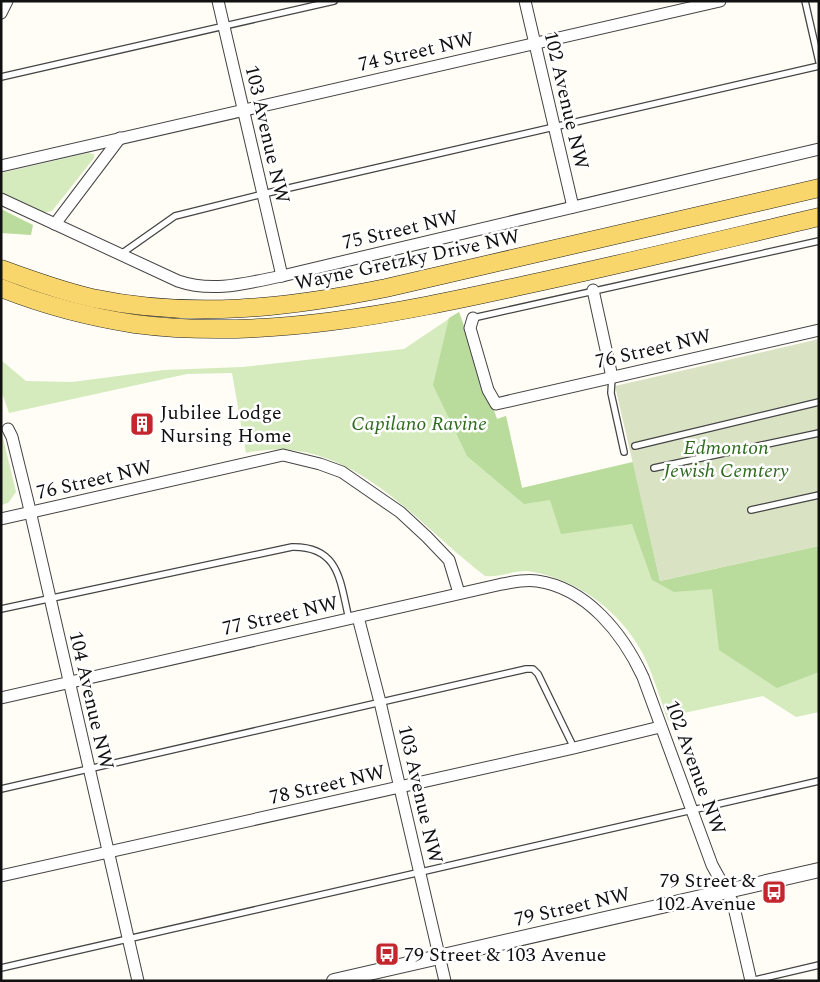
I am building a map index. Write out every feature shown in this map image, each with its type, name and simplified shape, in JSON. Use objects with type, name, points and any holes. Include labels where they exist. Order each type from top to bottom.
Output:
[{"type":"main road","name":"Wayne Gretzky Drive NW","points":[[1,269],[68,292],[134,305],[211,310],[276,307],[386,288],[819,188]]},
{"type":"main road","name":"Wayne Gretzky Drive NW","points":[[1,288],[65,310],[135,324],[208,329],[274,326],[342,319],[494,292],[819,217]]},
{"type":"street","points":[[1,14],[7,1]]},
{"type":"street","name":"103 Avenue NW","points":[[218,1],[282,276]]},
{"type":"street","name":"102 Avenue NW","points":[[525,1],[573,207]]},
{"type":"street","name":"74 Street NW","points":[[1,166],[720,1]]},
{"type":"street","points":[[55,224],[120,138]]},
{"type":"street","name":"75 Street NW","points":[[1,199],[178,281],[199,287],[229,287],[819,149]]},
{"type":"street","points":[[593,290],[612,377]]},
{"type":"street","name":"76 Street NW","points":[[473,318],[470,328],[488,390],[496,404],[819,330]]},
{"type":"street","name":"104 Avenue NW","points":[[4,429],[12,437],[138,981]]},
{"type":"street","name":"76 Street NW","points":[[1,519],[283,455],[320,464],[342,472],[400,512],[449,560],[459,593]]},
{"type":"street","name":"77 Street NW","points":[[1,698],[459,593],[526,580],[547,583],[566,590]]},
{"type":"street","name":"102 Avenue NW","points":[[566,590],[595,610],[608,622],[628,648],[643,677],[712,865],[733,903],[751,981]]},
{"type":"street","name":"103 Avenue NW","points":[[354,618],[380,702],[445,981]]},
{"type":"street","name":"78 Street NW","points":[[1,876],[574,748],[660,727]]},
{"type":"street","name":"79 Street NW","points":[[334,981],[819,870]]},
{"type":"lane","points":[[1,77],[334,1]]},
{"type":"lane","points":[[121,254],[175,216],[819,64],[805,1]]},
{"type":"lane","points":[[473,318],[819,241]]},
{"type":"lane","points":[[612,377],[611,392],[624,452]]},
{"type":"lane","points":[[636,446],[819,402]]},
{"type":"lane","points":[[654,468],[819,433]]},
{"type":"lane","points":[[750,510],[819,495]]},
{"type":"lane","points":[[1,609],[292,547],[307,547],[331,560],[336,568],[354,618]]},
{"type":"lane","points":[[1,789],[526,669],[533,669],[538,674],[574,748]]},
{"type":"lane","points":[[1,968],[819,781]]},
{"type":"lane","points":[[751,981],[819,965]]},
{"type":"green space","points":[[88,153],[94,154],[94,158],[52,211],[42,213],[1,193],[1,173]]},
{"type":"green space","points":[[1,209],[33,225],[31,235],[1,233]]},
{"type":"green space","name":"Capilano Ravine","points":[[459,312],[497,419],[506,416],[522,488],[633,462],[660,581],[819,546],[819,712],[796,717],[763,696],[679,714],[668,721],[650,669],[633,637],[610,611],[583,591],[551,576],[528,571],[485,576],[405,507],[377,486],[348,468],[316,455],[283,449],[246,453],[232,373],[187,374],[9,413],[1,390],[1,360],[26,381],[72,382],[164,370],[242,367],[404,349]]},
{"type":"green space","points":[[459,312],[497,419],[506,416],[522,488],[633,462],[660,581],[819,546],[819,672],[777,688],[719,650],[712,589],[674,592],[652,580],[632,524],[561,534],[550,500],[524,504],[467,456],[433,385],[449,318]]},
{"type":"green space","name":"Edmonton Jewish Cemtery","points":[[819,339],[819,546],[660,581],[615,386]]},
{"type":"green space","points":[[1,437],[3,438],[16,492],[8,503],[1,505]]},
{"type":"place","name":"Jubilee Lodge Nursing Home","points":[[142,424]]},
{"type":"place","name":"79 Street & 102 Avenue","points":[[774,892]]},
{"type":"place","name":"79 Street & 103 Avenue","points":[[387,954]]}]
